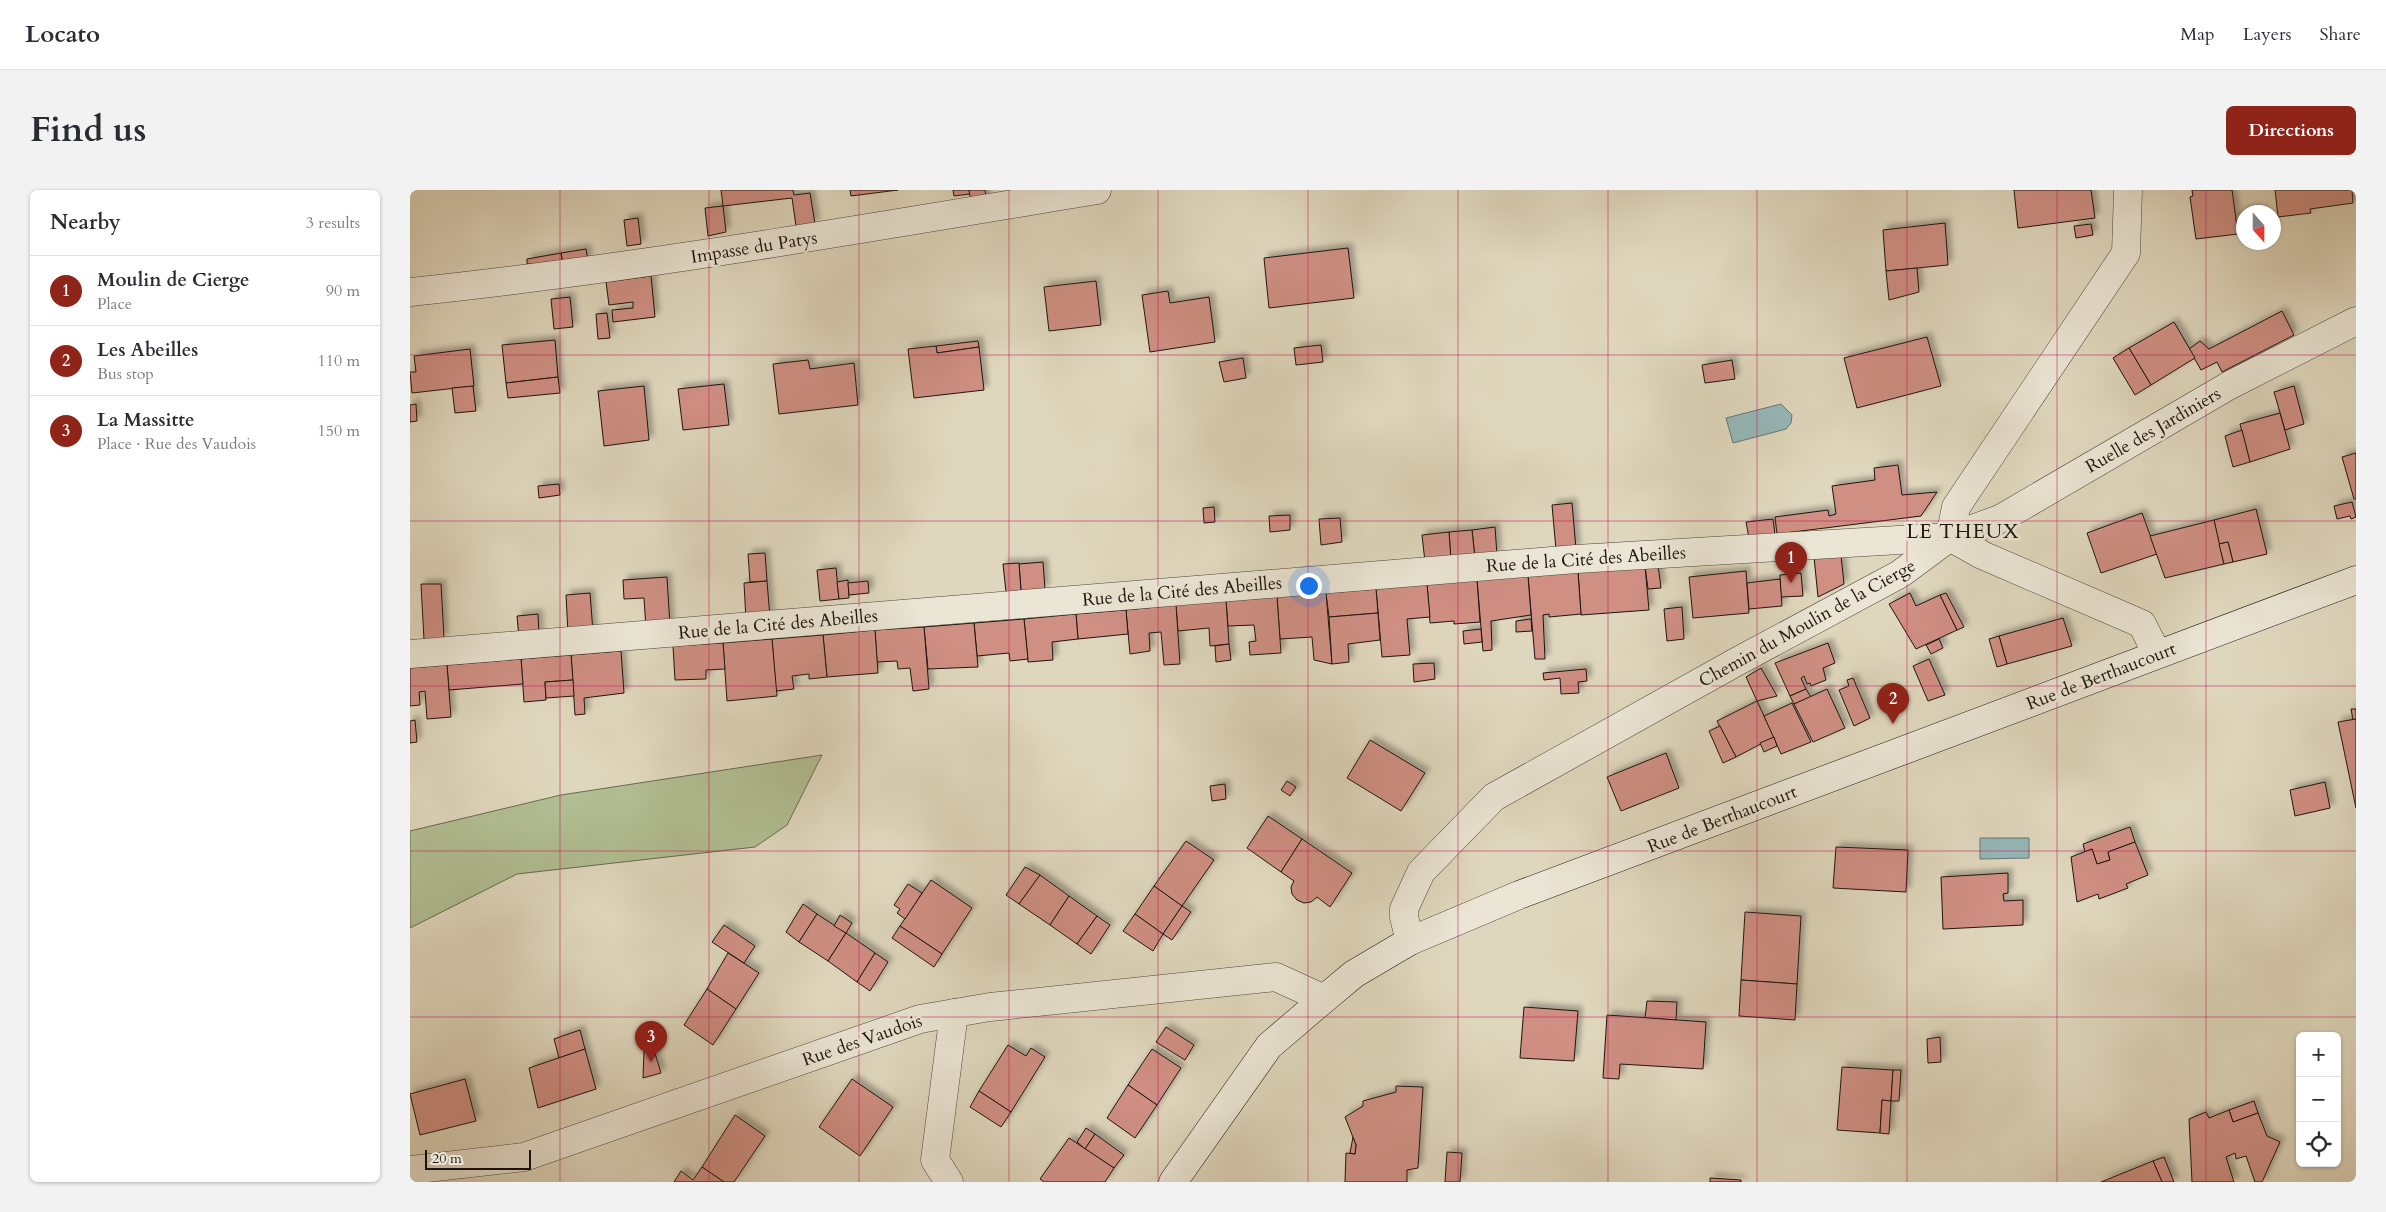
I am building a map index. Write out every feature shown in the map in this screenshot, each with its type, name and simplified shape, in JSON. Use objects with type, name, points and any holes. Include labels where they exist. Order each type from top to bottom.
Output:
[{"type":"street","name":"Impasse du Patys","points":[[410,292],[542,278],[729,252],[1097,190]]},
{"type":"street","points":[[2128,190],[2126,253],[1956,507],[1950,537],[1982,555],[2142,624],[2157,654]]},
{"type":"street","name":"Ruelle des Jardiniers","points":[[1950,537],[2000,519],[2230,385],[2356,321]]},
{"type":"street","name":"Rue de la Cité des Abeilles","points":[[410,654],[1576,559],[1950,537]]},
{"type":"street","name":"Chemin du Moulin de la Cierge","points":[[1410,941],[1404,909],[1421,872],[1494,797],[1738,661],[1900,574],[1950,537]]},
{"type":"street","name":"Rue de Berthaucourt","points":[[1173,1182],[1270,1046],[1354,974],[1410,941],[1519,896],[2356,580]]},
{"type":"street","name":"Rue des Vaudois","points":[[410,1170],[524,1157],[920,1019],[990,1007],[1276,977],[1324,999]]},
{"type":"street","points":[[949,1182],[935,1160],[954,1013]]},
{"type":"green space","points":[[822,755],[787,825],[755,847],[517,874],[410,928],[410,831],[561,795]]},
{"type":"water","points":[[1781,404],[1792,415],[1791,423],[1786,429],[1733,443],[1726,418]]},
{"type":"water","points":[[1980,838],[2029,838],[2029,858],[1980,859]]},
{"type":"building","points":[[721,190],[793,190],[794,195],[810,193],[815,224],[796,226],[792,198],[723,206]]},
{"type":"building","points":[[850,190],[898,190],[851,196]]},
{"type":"building","points":[[953,190],[969,190],[970,194],[954,196]]},
{"type":"building","points":[[969,190],[985,190],[986,200],[971,202]]},
{"type":"building","points":[[2014,190],[2091,190],[2095,218],[2018,228]]},
{"type":"building","points":[[2192,190],[2232,190],[2236,234],[2196,239],[2190,197],[2193,196]]},
{"type":"building","points":[[2275,190],[2352,190],[2353,203],[2310,209],[2311,213],[2281,217],[2281,205],[2277,205]]},
{"type":"building","points":[[723,206],[726,232],[708,236],[705,208]]},
{"type":"building","points":[[638,218],[641,244],[627,246],[624,220]]},
{"type":"building","points":[[1945,223],[1948,265],[1886,271],[1883,230]]},
{"type":"building","points":[[2091,224],[2093,235],[2076,238],[2074,226]]},
{"type":"building","points":[[1348,248],[1354,298],[1269,308],[1264,258]]},
{"type":"building","points":[[586,249],[588,261],[563,265],[561,253]]},
{"type":"building","points":[[561,253],[563,265],[527,264],[527,259]]},
{"type":"building","points":[[1917,268],[1919,292],[1889,300],[1886,271]]},
{"type":"building","points":[[651,276],[655,317],[613,322],[612,310],[633,308],[633,302],[609,305],[606,282]]},
{"type":"building","points":[[1096,281],[1101,325],[1049,331],[1044,287]]},
{"type":"building","points":[[1168,291],[1170,303],[1209,297],[1215,342],[1150,352],[1142,295]]},
{"type":"building","points":[[570,297],[573,327],[554,329],[551,299]]},
{"type":"building","points":[[2282,311],[2294,335],[2222,372],[2217,362],[2201,370],[2189,349],[2200,341],[2209,349]]},
{"type":"building","points":[[607,313],[610,338],[598,339],[596,314]]},
{"type":"building","points":[[2174,322],[2195,358],[2151,385],[2129,348]]},
{"type":"building","points":[[1927,337],[1941,386],[1857,408],[1844,358]]},
{"type":"building","points":[[555,340],[558,377],[506,383],[502,345]]},
{"type":"building","points":[[978,341],[979,347],[937,353],[936,346]]},
{"type":"building","points":[[1321,345],[1323,362],[1296,365],[1294,348]]},
{"type":"building","points":[[936,346],[937,353],[979,347],[984,390],[914,398],[908,349]]},
{"type":"building","points":[[2129,348],[2151,385],[2135,395],[2113,358]]},
{"type":"building","points":[[470,349],[474,386],[412,393],[410,372],[416,372],[414,356]]},
{"type":"building","points":[[1243,358],[1246,378],[1224,382],[1219,362]]},
{"type":"building","points":[[808,360],[810,369],[854,363],[858,405],[779,414],[773,364]]},
{"type":"building","points":[[1732,360],[1735,379],[1705,383],[1702,365]]},
{"type":"building","points":[[558,377],[560,393],[508,398],[506,383]]},
{"type":"building","points":[[724,384],[729,425],[683,430],[678,389]]},
{"type":"building","points":[[473,386],[476,411],[455,413],[452,388]]},
{"type":"building","points":[[644,386],[649,440],[604,446],[598,391]]},
{"type":"building","points":[[2294,386],[2304,424],[2285,430],[2274,392]]},
{"type":"building","points":[[416,404],[417,421],[410,422],[410,405]]},
{"type":"building","points":[[2280,413],[2290,449],[2250,462],[2240,424]]},
{"type":"building","points":[[2242,430],[2250,462],[2233,467],[2225,436]]},
{"type":"building","points":[[2356,453],[2356,499],[2354,499],[2342,457]]},
{"type":"building","points":[[1898,465],[1902,495],[1937,492],[1921,516],[1777,534],[1775,517],[1828,510],[1829,516],[1836,514],[1832,486],[1875,480],[1874,468]]},
{"type":"building","points":[[559,484],[560,495],[539,498],[538,486]]},
{"type":"building","points":[[2352,502],[2356,517],[2351,519],[2350,516],[2337,519],[2334,506]]},
{"type":"building","points":[[1572,503],[1576,549],[1556,550],[1552,505]]},
{"type":"building","points":[[1214,507],[1215,522],[1204,523],[1203,508]]},
{"type":"building","points":[[2256,509],[2267,554],[2233,562],[2228,542],[2219,544],[2214,520]]},
{"type":"building","points":[[2142,513],[2157,554],[2101,573],[2087,533]]},
{"type":"building","points":[[1290,515],[1290,530],[1270,532],[1269,516]]},
{"type":"building","points":[[1340,518],[1342,542],[1321,545],[1319,519]]},
{"type":"building","points":[[1773,519],[1775,535],[1749,538],[1746,522]]},
{"type":"building","points":[[2214,520],[2224,564],[2165,578],[2150,536]]},
{"type":"building","points":[[1495,527],[1497,555],[1475,558],[1472,530]]},
{"type":"building","points":[[1472,530],[1475,558],[1451,560],[1449,532]]},
{"type":"building","points":[[1449,532],[1451,560],[1425,562],[1422,535]]},
{"type":"building","points":[[2228,542],[2233,562],[2224,564],[2219,544]]},
{"type":"building","points":[[765,553],[767,581],[750,582],[748,554]]},
{"type":"building","points":[[1841,555],[1844,584],[1818,597],[1814,557]]},
{"type":"building","points":[[1043,562],[1045,589],[1021,591],[1019,564]]},
{"type":"building","points":[[1019,563],[1021,591],[1006,592],[1003,564]]},
{"type":"building","points":[[1658,565],[1661,588],[1648,589],[1645,566]]},
{"type":"building","points":[[1645,566],[1649,610],[1581,615],[1578,572]]},
{"type":"building","points":[[836,568],[839,599],[820,601],[817,570]]},
{"type":"building","points":[[1746,571],[1749,613],[1693,618],[1689,577]]},
{"type":"building","points":[[1578,572],[1581,614],[1549,617],[1549,614],[1543,615],[1545,659],[1535,659],[1528,576]]},
{"type":"building","points":[[1801,573],[1803,596],[1781,597],[1780,575]]},
{"type":"building","points":[[1528,576],[1531,615],[1491,621],[1492,650],[1483,651],[1477,580]]},
{"type":"building","points":[[667,577],[670,626],[646,628],[644,598],[624,599],[623,580]]},
{"type":"building","points":[[1780,579],[1782,606],[1749,609],[1747,583]]},
{"type":"building","points":[[848,580],[849,598],[839,599],[837,582]]},
{"type":"building","points":[[1477,580],[1480,622],[1454,624],[1454,621],[1430,623],[1427,584]]},
{"type":"building","points":[[767,581],[770,618],[746,620],[744,583]]},
{"type":"building","points":[[868,581],[869,593],[849,595],[848,583]]},
{"type":"building","points":[[421,584],[441,584],[444,638],[424,640]]},
{"type":"building","points":[[1427,584],[1430,617],[1407,619],[1410,655],[1382,657],[1376,589]]},
{"type":"building","points":[[1376,589],[1378,613],[1329,617],[1326,593]]},
{"type":"building","points":[[590,593],[593,632],[568,634],[566,595]]},
{"type":"building","points":[[1326,593],[1332,664],[1314,660],[1312,637],[1280,639],[1277,597]]},
{"type":"building","points":[[1910,593],[1916,606],[1940,595],[1957,630],[1916,649],[1889,604]]},
{"type":"building","points":[[1946,593],[1964,627],[1957,630],[1940,595]]},
{"type":"building","points":[[1277,597],[1281,653],[1250,655],[1249,642],[1256,641],[1254,625],[1228,626],[1226,601]]},
{"type":"building","points":[[1226,601],[1229,644],[1210,646],[1209,628],[1178,631],[1176,605]]},
{"type":"building","points":[[1176,605],[1180,664],[1164,665],[1161,632],[1149,633],[1150,651],[1130,654],[1126,610]]},
{"type":"building","points":[[1682,607],[1684,639],[1667,641],[1664,609]]},
{"type":"building","points":[[1126,610],[1128,634],[1078,639],[1076,614]]},
{"type":"building","points":[[1378,613],[1380,640],[1348,644],[1349,662],[1332,664],[1329,617]]},
{"type":"building","points":[[538,614],[539,636],[519,638],[517,616]]},
{"type":"building","points":[[1076,614],[1078,639],[1052,642],[1053,660],[1028,662],[1024,619]]},
{"type":"building","points":[[2063,618],[2072,646],[2007,664],[1999,636]]},
{"type":"building","points":[[1024,619],[1028,659],[1010,661],[1009,653],[977,656],[974,623]]},
{"type":"building","points":[[1531,619],[1532,631],[1516,632],[1516,621]]},
{"type":"building","points":[[974,623],[978,667],[928,669],[924,627]]},
{"type":"building","points":[[924,627],[929,689],[913,691],[910,668],[898,669],[897,661],[877,662],[875,630]]},
{"type":"building","points":[[1481,629],[1482,642],[1464,644],[1463,631]]},
{"type":"building","points":[[875,630],[878,673],[827,677],[823,635]]},
{"type":"building","points":[[823,635],[827,677],[809,679],[809,674],[792,676],[794,689],[776,691],[772,639]]},
{"type":"building","points":[[1999,636],[2007,664],[1997,667],[1989,639]]},
{"type":"building","points":[[772,639],[777,696],[727,701],[723,643]]},
{"type":"building","points":[[1939,639],[1943,648],[1931,654],[1926,645]]},
{"type":"building","points":[[723,643],[725,669],[706,670],[706,679],[675,680],[673,646]]},
{"type":"building","points":[[1828,643],[1835,663],[1823,668],[1826,680],[1811,686],[1810,683],[1807,684],[1804,676],[1801,678],[1806,689],[1790,696],[1775,663]]},
{"type":"building","points":[[1229,644],[1231,660],[1216,662],[1215,646]]},
{"type":"building","points":[[621,651],[624,693],[584,698],[585,714],[575,715],[571,655]]},
{"type":"building","points":[[571,655],[573,680],[545,682],[546,700],[524,702],[521,659]]},
{"type":"building","points":[[521,659],[523,684],[449,690],[447,665]]},
{"type":"building","points":[[1929,659],[1945,695],[1928,701],[1913,666]]},
{"type":"building","points":[[1434,663],[1435,679],[1414,682],[1413,664]]},
{"type":"building","points":[[447,665],[451,717],[427,719],[425,691],[419,692],[420,705],[410,706],[410,668]]},
{"type":"building","points":[[1761,668],[1777,696],[1757,701],[1746,677]]},
{"type":"building","points":[[1586,669],[1587,681],[1578,682],[1579,693],[1561,694],[1560,678],[1544,680],[1543,673]]},
{"type":"building","points":[[1853,678],[1870,718],[1854,726],[1839,690],[1849,686],[1847,680]]},
{"type":"building","points":[[573,680],[574,696],[546,698],[545,682]]},
{"type":"building","points":[[1806,689],[1811,697],[1794,704],[1790,696]]},
{"type":"building","points":[[1827,689],[1845,728],[1813,742],[1794,704]]},
{"type":"building","points":[[1757,701],[1774,737],[1736,757],[1717,721]]},
{"type":"building","points":[[1792,703],[1811,742],[1781,754],[1764,716]]},
{"type":"building","points":[[2351,709],[2356,709],[2356,719],[2353,720]]},
{"type":"building","points":[[2356,719],[2356,808],[2338,722]]},
{"type":"building","points":[[415,720],[417,742],[410,743],[410,721]]},
{"type":"building","points":[[1720,726],[1736,757],[1723,763],[1709,731]]},
{"type":"building","points":[[1774,737],[1777,746],[1764,752],[1760,743]]},
{"type":"building","points":[[1370,740],[1425,773],[1401,811],[1347,778]]},
{"type":"building","points":[[1666,753],[1679,788],[1621,811],[1607,777]]},
{"type":"building","points":[[1287,781],[1296,787],[1290,796],[1281,790]]},
{"type":"building","points":[[2325,782],[2330,808],[2295,816],[2290,790]]},
{"type":"building","points":[[1225,784],[1226,799],[1212,801],[1210,786]]},
{"type":"building","points":[[1268,816],[1302,839],[1281,872],[1247,848]]},
{"type":"building","points":[[2130,827],[2135,842],[2108,852],[2110,860],[2097,864],[2092,849],[2085,852],[2083,844]]},
{"type":"building","points":[[1302,839],[1352,873],[1330,907],[1317,897],[1311,902],[1304,903],[1297,900],[1292,894],[1291,887],[1294,881],[1281,872]]},
{"type":"building","points":[[1186,841],[1214,860],[1182,906],[1154,886]]},
{"type":"building","points":[[2135,842],[2148,875],[2126,884],[2128,888],[2099,899],[2098,894],[2077,902],[2071,857],[2092,849],[2097,864],[2110,860],[2108,852]]},
{"type":"building","points":[[1836,847],[1908,850],[1906,892],[1833,888]]},
{"type":"building","points":[[1025,867],[1040,875],[1019,904],[1006,895]]},
{"type":"building","points":[[2008,873],[2008,893],[2003,894],[2004,901],[2023,900],[2023,925],[1943,929],[1941,877]]},
{"type":"building","points":[[1040,875],[1069,896],[1050,925],[1019,904]]},
{"type":"building","points":[[931,880],[972,908],[942,954],[900,926]]},
{"type":"building","points":[[908,884],[922,893],[905,919],[897,913],[900,909],[894,905]]},
{"type":"building","points":[[1154,886],[1182,906],[1163,934],[1135,914]]},
{"type":"building","points":[[1069,896],[1097,916],[1077,944],[1050,925]]},
{"type":"building","points":[[803,904],[817,914],[799,942],[786,932]]},
{"type":"building","points":[[1182,906],[1191,912],[1172,940],[1163,934]]},
{"type":"building","points":[[1745,912],[1801,916],[1797,984],[1741,980]]},
{"type":"building","points":[[817,914],[846,933],[828,961],[799,942]]},
{"type":"building","points":[[1135,914],[1163,934],[1153,951],[1123,931]]},
{"type":"building","points":[[840,915],[852,923],[846,933],[834,926]]},
{"type":"building","points":[[1097,916],[1110,925],[1091,954],[1077,944]]},
{"type":"building","points":[[724,925],[755,946],[744,963],[712,942]]},
{"type":"building","points":[[900,926],[942,954],[934,967],[892,938]]},
{"type":"building","points":[[846,933],[875,953],[857,982],[828,961]]},
{"type":"building","points":[[728,953],[759,973],[736,1009],[707,989]]},
{"type":"building","points":[[875,953],[888,962],[870,991],[857,982]]},
{"type":"building","points":[[1741,980],[1797,984],[1795,1020],[1739,1016]]},
{"type":"building","points":[[707,989],[736,1009],[713,1045],[684,1025]]},
{"type":"building","points":[[1647,1001],[1677,1002],[1676,1020],[1645,1018]]},
{"type":"building","points":[[1524,1007],[1578,1011],[1574,1061],[1520,1058]]},
{"type":"building","points":[[1607,1015],[1706,1022],[1703,1069],[1620,1064],[1619,1079],[1603,1078]]},
{"type":"building","points":[[1166,1027],[1194,1045],[1185,1060],[1156,1042]]},
{"type":"building","points":[[580,1030],[585,1049],[559,1058],[554,1039]]},
{"type":"building","points":[[1940,1037],[1941,1062],[1928,1063],[1927,1039]]},
{"type":"building","points":[[1008,1045],[1026,1056],[1031,1048],[1045,1057],[1011,1112],[979,1091]]},
{"type":"building","points":[[653,1047],[661,1073],[643,1078],[644,1051]]},
{"type":"building","points":[[585,1049],[596,1089],[538,1108],[529,1068]]},
{"type":"building","points":[[1152,1049],[1181,1068],[1157,1105],[1128,1085]]},
{"type":"building","points":[[1842,1067],[1893,1070],[1891,1101],[1882,1100],[1880,1133],[1837,1130]]},
{"type":"building","points":[[1893,1070],[1901,1070],[1899,1101],[1891,1101]]},
{"type":"building","points":[[465,1079],[476,1121],[420,1135],[410,1094]]},
{"type":"building","points":[[852,1079],[893,1107],[860,1156],[819,1127]]},
{"type":"building","points":[[1128,1085],[1157,1105],[1135,1138],[1107,1118]]},
{"type":"building","points":[[1396,1086],[1423,1087],[1418,1168],[1407,1170],[1407,1182],[1345,1182],[1346,1153],[1355,1154],[1356,1145],[1345,1117],[1363,1106],[1363,1101],[1396,1092]]},
{"type":"building","points":[[979,1091],[1011,1112],[1001,1127],[970,1107]]},
{"type":"building","points":[[1882,1100],[1891,1101],[1889,1134],[1880,1133]]},
{"type":"building","points":[[2254,1101],[2258,1113],[2233,1122],[2229,1110]]},
{"type":"building","points":[[2229,1110],[2233,1122],[2258,1113],[2267,1136],[2280,1142],[2262,1182],[2255,1182],[2246,1156],[2236,1159],[2235,1153],[2226,1157],[2234,1182],[2192,1182],[2189,1119],[2206,1112],[2209,1118]]},
{"type":"building","points":[[735,1115],[765,1136],[734,1182],[724,1182],[702,1167]]},
{"type":"building","points":[[1086,1128],[1095,1134],[1085,1149],[1077,1142]]},
{"type":"building","points":[[1095,1134],[1124,1155],[1114,1168],[1085,1149]]},
{"type":"building","points":[[1353,1137],[1356,1145],[1355,1154],[1350,1153]]},
{"type":"building","points":[[1069,1138],[1114,1168],[1105,1182],[1044,1182],[1040,1179]]},
{"type":"building","points":[[1447,1152],[1462,1153],[1460,1182],[1445,1182]]},
{"type":"building","points":[[2164,1157],[2174,1182],[2162,1182],[2153,1161]]},
{"type":"building","points":[[2153,1161],[2162,1182],[2101,1182]]},
{"type":"building","points":[[702,1167],[724,1182],[674,1182],[681,1171],[693,1180]]},
{"type":"building","points":[[1710,1178],[1741,1180],[1741,1182],[1710,1182]]},
{"type":"place","name":"Moulin de Cierge","points":[[1791,583]]},
{"type":"place","name":"Les Abeilles","points":[[1893,724]]},
{"type":"place","name":"La Massitte","points":[[651,1062]]},
{"type":"district","name":"LE THEUX","points":[[1963,531]]}]
